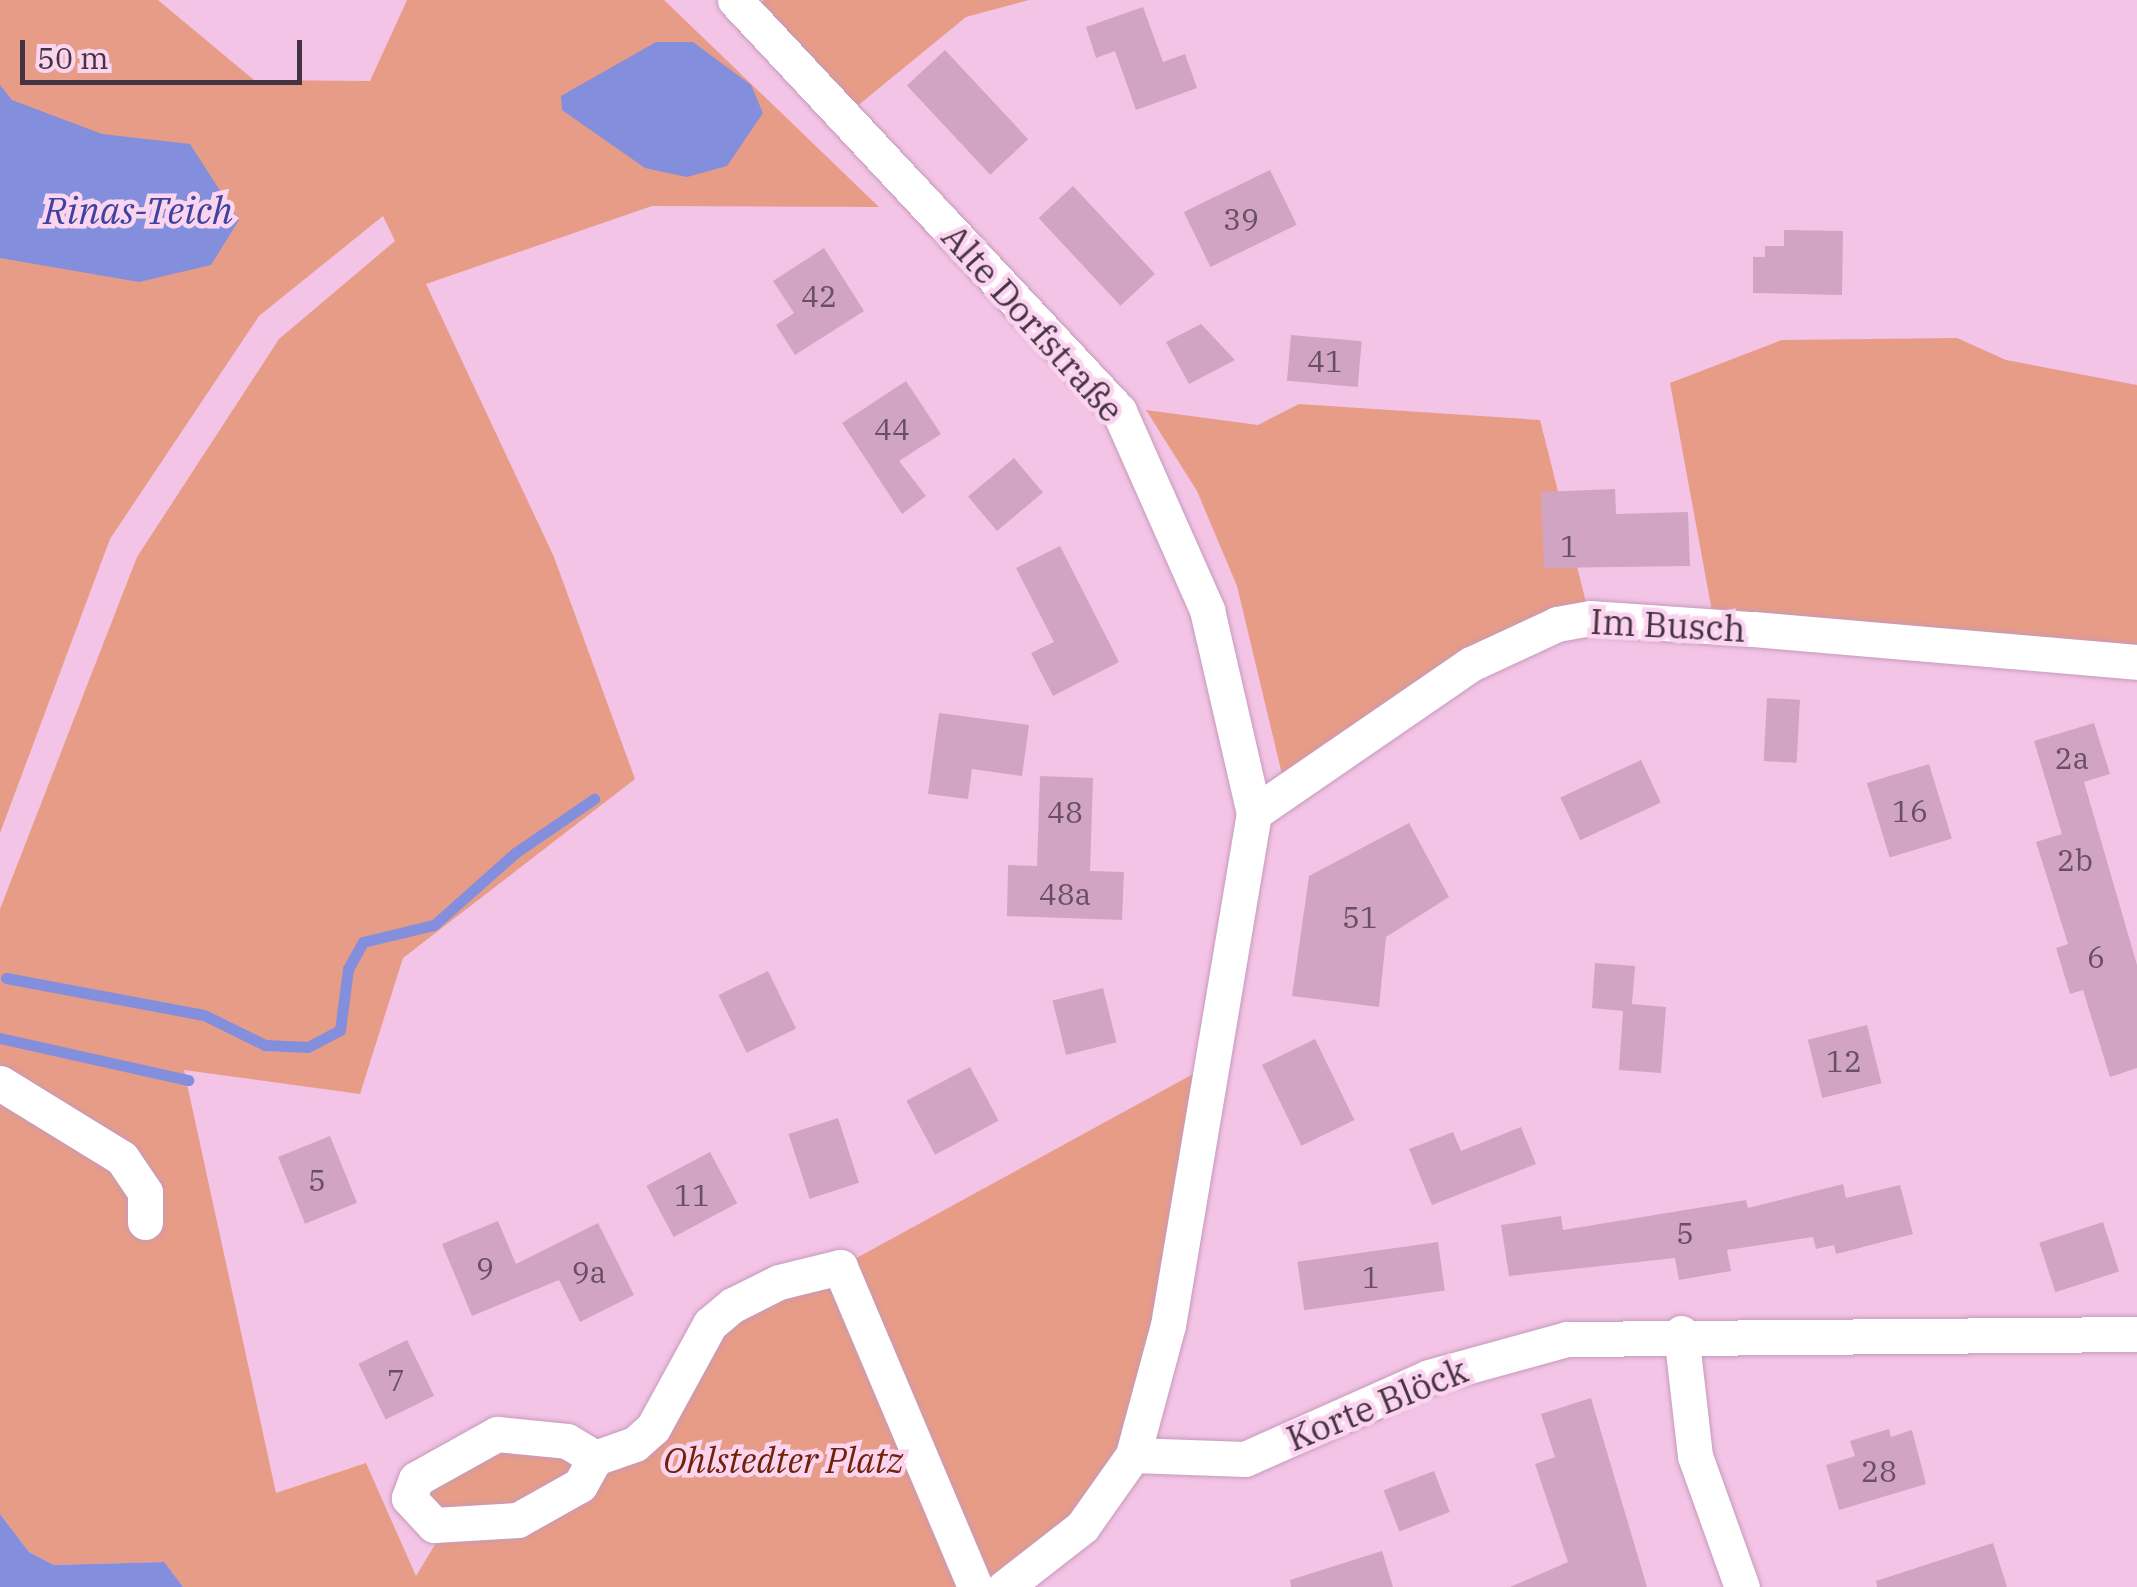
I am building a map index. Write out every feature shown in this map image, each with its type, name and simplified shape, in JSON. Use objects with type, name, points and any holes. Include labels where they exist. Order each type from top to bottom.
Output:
[{"type":"street","name":"Alte Dorfstraße","points":[[749,4],[1119,411],[1207,610],[1254,814],[1217,1061],[1168,1325],[1133,1455]]},
{"type":"street","name":"Im Busch","points":[[1254,814],[1471,664],[1557,624],[1590,618],[2137,662]]},
{"type":"street","points":[[0,1083],[122,1158],[145,1192],[145,1222]]},
{"type":"street","points":[[595,1458],[567,1441],[497,1434],[416,1479],[409,1498],[434,1525],[518,1520],[580,1485],[595,1458],[653,1428],[710,1324],[733,1304],[840,1267],[975,1587]]},
{"type":"street","name":"Korte Blöck","points":[[1133,1455],[1245,1459],[1429,1376],[1567,1339],[1681,1333],[2137,1334]]},
{"type":"street","points":[[1681,1333],[1695,1456],[1742,1587]]},
{"type":"street","points":[[1005,1587],[1082,1528],[1133,1455]]},
{"type":"green space","name":"Ohlstedter Platz","points":[[0,0],[158,0],[254,80],[370,81],[407,0],[664,0],[879,207],[652,206],[426,284],[554,557],[635,779],[403,958],[360,1094],[184,1070],[276,1493],[366,1463],[416,1576],[445,1528],[409,1498],[497,1434],[635,1444],[710,1324],[840,1267],[1217,1061],[1133,1455],[1005,1587],[183,1587],[163,1562],[54,1565],[29,1552],[0,1514],[0,909],[137,557],[279,339],[395,241],[383,216],[259,316],[110,539],[0,833]]},
{"type":"green space","points":[[764,0],[1029,0],[966,17],[845,116],[749,13]]},
{"type":"green space","points":[[1957,338],[2006,360],[2137,385],[2137,662],[1715,628],[1670,383],[1782,340]]},
{"type":"green space","points":[[1299,404],[1540,420],[1590,618],[1557,624],[1286,791],[1237,586],[1197,491],[1146,410],[1258,425]]},
{"type":"water","points":[[656,42],[693,42],[751,85],[763,113],[727,166],[687,177],[645,168],[562,110],[561,96]]},
{"type":"water","name":"Rinas-Teich","points":[[0,85],[12,100],[102,134],[190,144],[239,220],[211,265],[139,282],[0,258]]},
{"type":"water","points":[[0,1514],[29,1552],[54,1565],[164,1562],[183,1587],[0,1587]]},
{"type":"building","points":[[1143,7],[1163,62],[1185,54],[1197,88],[1136,110],[1115,51],[1096,58],[1086,27]]},
{"type":"building","points":[[945,50],[1028,139],[990,175],[907,85]]},
{"type":"building","points":[[1270,170],[1297,225],[1210,267],[1184,212]]},
{"type":"building","points":[[1073,186],[1155,274],[1120,306],[1039,218]]},
{"type":"building","points":[[1784,230],[1843,231],[1842,295],[1753,293],[1753,257],[1765,257],[1765,246],[1784,246]]},
{"type":"building","points":[[824,248],[864,311],[795,355],[776,325],[794,313],[773,281]]},
{"type":"building","points":[[1201,324],[1235,360],[1189,384],[1166,342]]},
{"type":"building","points":[[1291,335],[1362,341],[1358,387],[1287,381]]},
{"type":"building","points":[[906,381],[941,434],[899,461],[926,496],[902,514],[842,423]]},
{"type":"building","points":[[1014,458],[1043,492],[997,531],[968,497]]},
{"type":"building","points":[[1615,489],[1616,514],[1688,512],[1690,566],[1544,568],[1541,492]]},
{"type":"building","points":[[1060,546],[1119,662],[1053,696],[1031,653],[1054,642],[1016,568]]},
{"type":"building","points":[[1767,698],[1800,700],[1797,763],[1764,761]]},
{"type":"building","points":[[939,713],[1029,725],[1022,776],[972,769],[968,799],[928,794]]},
{"type":"building","points":[[2094,723],[2110,774],[2084,782],[2137,965],[2137,1068],[2110,1077],[2083,990],[2070,994],[2056,948],[2068,944],[2036,842],[2062,834],[2034,741]]},
{"type":"building","points":[[1641,760],[1661,803],[1580,840],[1560,798]]},
{"type":"building","points":[[1929,764],[1952,839],[1890,858],[1867,783]]},
{"type":"building","points":[[1040,776],[1093,778],[1090,871],[1124,872],[1122,920],[1007,916],[1008,865],[1037,866]]},
{"type":"building","points":[[1409,823],[1449,897],[1386,937],[1379,1007],[1292,996],[1309,876]]},
{"type":"building","points":[[1595,963],[1635,966],[1632,1004],[1666,1007],[1661,1073],[1619,1070],[1623,1011],[1592,1008]]},
{"type":"building","points":[[768,971],[796,1029],[747,1053],[719,995]]},
{"type":"building","points":[[1103,988],[1117,1042],[1066,1055],[1053,1001]]},
{"type":"building","points":[[1867,1025],[1882,1083],[1822,1098],[1808,1040]]},
{"type":"building","points":[[1315,1039],[1354,1120],[1301,1146],[1262,1065]]},
{"type":"building","points":[[970,1067],[999,1121],[935,1155],[906,1101]]},
{"type":"building","points":[[838,1118],[859,1183],[810,1199],[789,1134]]},
{"type":"building","points":[[1521,1127],[1536,1164],[1432,1205],[1409,1149],[1453,1132],[1461,1151]]},
{"type":"building","points":[[330,1136],[357,1203],[305,1224],[278,1157]]},
{"type":"building","points":[[710,1152],[737,1203],[674,1237],[646,1186]]},
{"type":"building","points":[[1843,1184],[1846,1198],[1900,1185],[1913,1234],[1836,1254],[1834,1245],[1816,1249],[1813,1237],[1727,1250],[1731,1271],[1679,1280],[1675,1258],[1509,1276],[1501,1225],[1561,1216],[1563,1230],[1746,1200],[1748,1208]]},
{"type":"building","points":[[498,1221],[516,1264],[598,1223],[634,1295],[580,1322],[559,1280],[472,1316],[442,1244]]},
{"type":"building","points":[[2103,1222],[2119,1271],[2055,1292],[2039,1243]]},
{"type":"building","points":[[1438,1242],[1445,1291],[1304,1310],[1297,1262]]},
{"type":"building","points":[[407,1340],[434,1396],[386,1419],[358,1364]]},
{"type":"building","points":[[1591,1398],[1647,1587],[1510,1587],[1568,1562],[1535,1464],[1555,1457],[1541,1414]]},
{"type":"building","points":[[1889,1429],[1891,1437],[1912,1430],[1926,1484],[1839,1510],[1826,1465],[1855,1456],[1850,1441]]},
{"type":"building","points":[[1434,1471],[1450,1512],[1399,1531],[1384,1490]]},
{"type":"building","points":[[1993,1543],[2007,1587],[1877,1587],[1876,1581]]},
{"type":"building","points":[[1382,1551],[1393,1587],[1291,1587],[1290,1580]]},
{"type":"waterway","points":[[6,978],[204,1015],[265,1045],[308,1047],[340,1030],[348,969],[363,942],[434,925],[515,853],[594,799]]},
{"type":"waterway","points":[[0,1038],[188,1080]]}]
